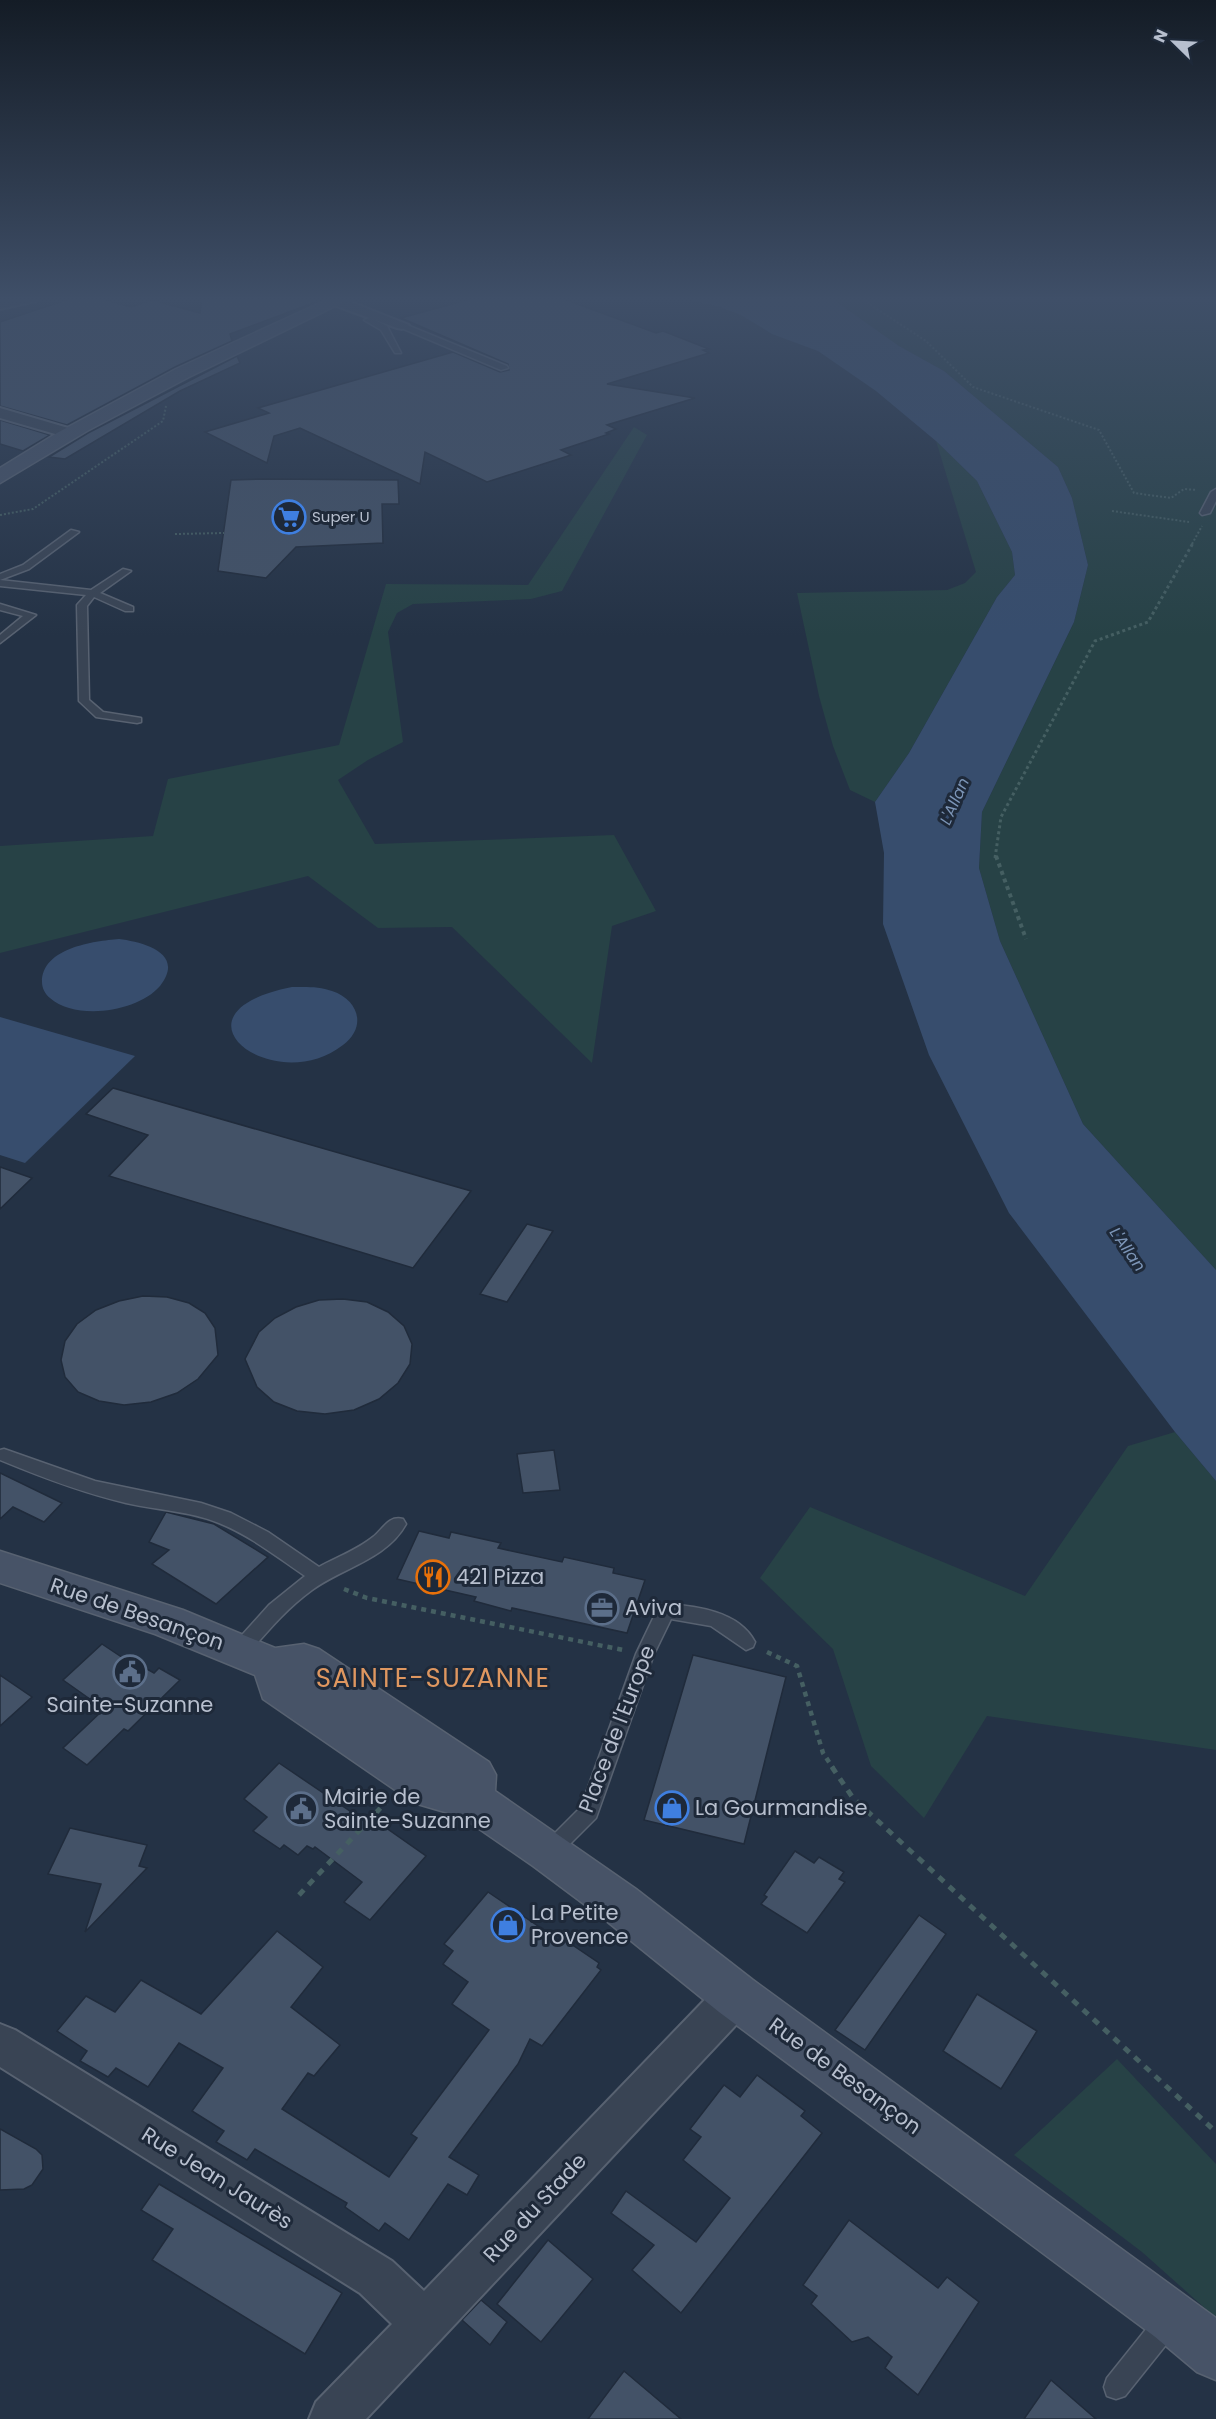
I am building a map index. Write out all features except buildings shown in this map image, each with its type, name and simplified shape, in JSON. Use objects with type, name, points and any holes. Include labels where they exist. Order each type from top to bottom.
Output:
[{"type":"main road","points":[[2,474],[69,433],[111,411]]},
{"type":"main road","name":"Rue de Besançon","points":[[0,1567],[169,1622],[257,1658],[278,1687],[429,1790],[473,1800],[549,1852],[620,1904],[736,1995],[1173,2317],[1216,2353]]},
{"type":"street","points":[[0,413],[69,433]]},
{"type":"street","name":"Rue du Stade","points":[[333,2419],[736,1995]]},
{"type":"street","name":"Rue Jean Jaurès","points":[[0,2044],[376,2277],[425,2323]]},
{"type":"lane","points":[[1205,513],[1211,492]]},
{"type":"lane","points":[[0,577],[26,567],[74,532]]},
{"type":"lane","points":[[126,571],[93,593],[82,605],[84,701],[99,715],[137,720]]},
{"type":"lane","points":[[0,584],[93,593],[129,609]]},
{"type":"lane","points":[[0,606],[31,615],[0,640]]},
{"type":"lane","points":[[4,1455],[54,1475],[126,1496],[173,1503],[226,1518],[318,1576]]},
{"type":"lane","points":[[257,1658],[278,1605],[318,1576],[374,1548],[397,1524]]},
{"type":"lane","name":"Place de l'Europe","points":[[549,1852],[589,1812],[645,1654],[665,1611],[701,1614],[727,1623],[746,1642]]},
{"type":"lane","points":[[1116,2387],[1173,2317]]},
{"type":"path","points":[[0,515],[33,508],[163,420],[164,411]]},
{"type":"path","points":[[1043,411],[1099,430],[1134,493],[1171,498],[1184,489],[1211,492]]},
{"type":"path","points":[[1112,511],[1202,524]]},
{"type":"path","points":[[1026,939],[995,860],[1001,817],[1095,641],[1148,622],[1202,524],[1205,513]]},
{"type":"path","points":[[176,534],[224,533]]},
{"type":"path","points":[[318,1576],[367,1598],[645,1654]]},
{"type":"path","points":[[746,1642],[797,1666],[823,1753],[853,1798],[1216,2133]]},
{"type":"path","points":[[298,1895],[386,1802],[377,1796]]},
{"type":"green space","points":[[991,411],[1216,411],[1216,1270],[1083,1124],[1000,941],[979,868],[982,812],[1074,622],[1088,565],[1072,498],[1058,467]]},
{"type":"green space","points":[[634,427],[647,435],[562,591],[531,599],[413,604],[397,613],[388,632],[403,742],[368,760],[338,780],[375,844],[614,835],[656,911],[612,926],[592,1063],[452,927],[378,928],[308,876],[0,953],[0,846],[153,836],[168,779],[339,745],[386,584],[528,585]]},
{"type":"green space","points":[[936,441],[977,481],[1012,552],[1015,575],[997,597],[909,753],[875,802],[850,790],[833,746],[819,696],[797,593],[947,590],[965,583],[976,572]]},
{"type":"green space","points":[[1175,1432],[1216,1481],[1216,1750],[987,1716],[924,1818],[871,1766],[833,1649],[760,1578],[810,1507],[1025,1596],[1128,1446]]},
{"type":"green space","points":[[1117,2059],[1216,2164],[1216,2318],[1142,2252],[1014,2155]]},
{"type":"water","name":"L'Allan","points":[[900,411],[991,411],[1058,467],[1072,498],[1088,565],[1074,622],[982,812],[979,868],[1000,941],[1083,1124],[1216,1270],[1216,1481],[1175,1432],[1009,1213],[929,1055],[883,924],[884,853],[875,802],[909,753],[997,597],[1015,575],[1012,552],[977,481],[936,441]]},
{"type":"water","points":[[119,939],[149,946],[165,957],[168,965],[167,975],[150,995],[122,1007],[90,1011],[61,1005],[47,995],[42,984],[44,970],[60,954],[71,948]]},
{"type":"water","points":[[292,987],[327,989],[348,1001],[354,1007],[357,1015],[355,1030],[351,1038],[343,1045],[316,1059],[287,1062],[262,1057],[242,1046],[232,1031],[235,1015],[253,999]]},
{"type":"water","points":[[0,1017],[135,1056],[25,1163],[0,1155]]},
{"type":"place","name":"Super U","points":[[289,517]]},
{"type":"place","name":"421 Pizza","points":[[433,1577]]},
{"type":"place","name":"Aviva","points":[[602,1608]]},
{"type":"place","name":"Sainte-Suzanne","points":[[130,1672]]},
{"type":"place","name":"La Gourmandise","points":[[672,1808]]},
{"type":"place","name":"Mairie de Sainte-Suzanne","points":[[301,1809]]},
{"type":"place","name":"La Petite Provence","points":[[508,1925]]},
{"type":"district","name":"SAINTE-SUZANNE","points":[[433,1678]]}]
